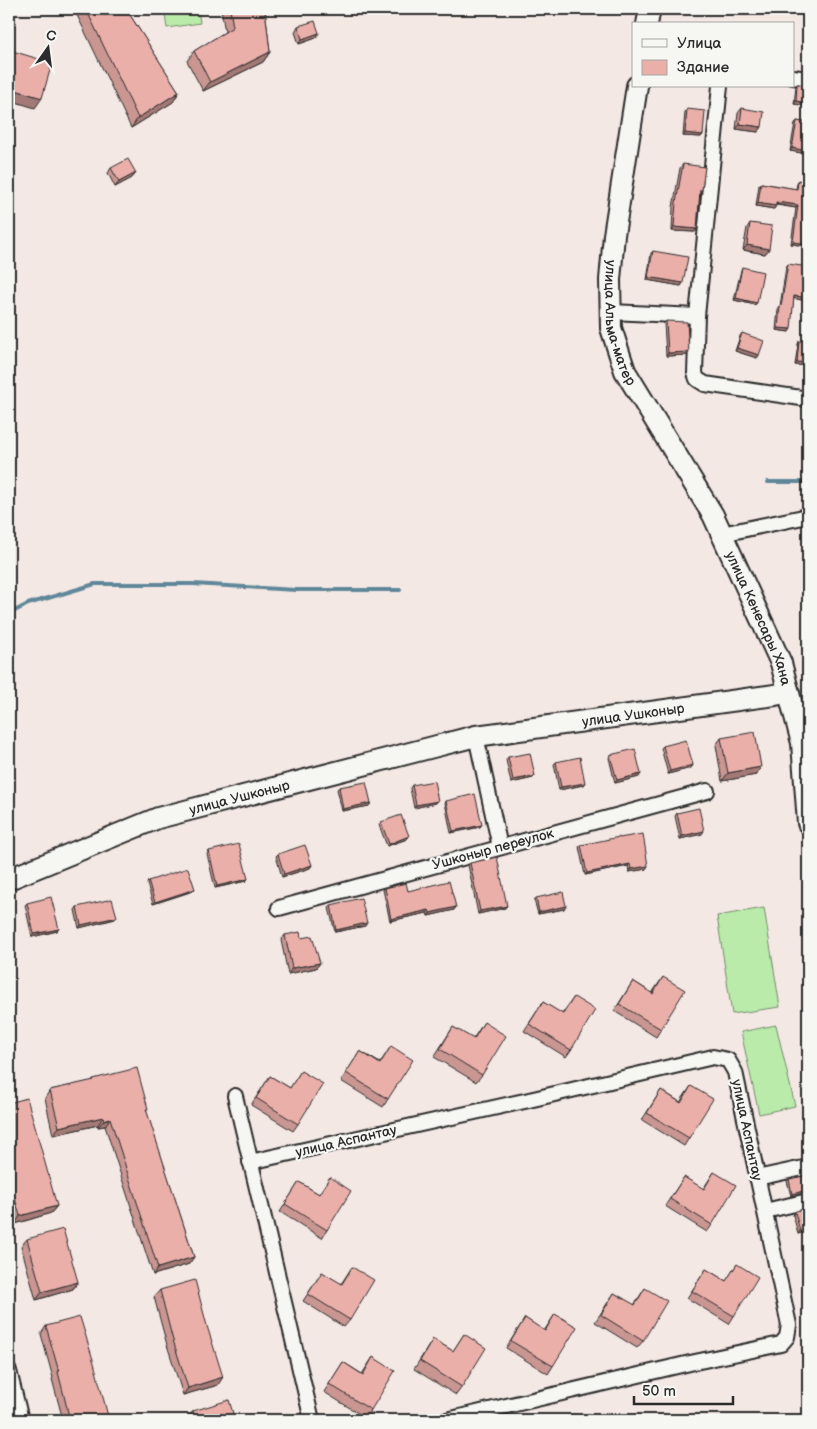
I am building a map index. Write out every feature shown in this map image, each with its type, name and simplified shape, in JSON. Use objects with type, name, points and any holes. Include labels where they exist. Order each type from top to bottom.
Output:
[{"type":"street","points":[[647,22],[650,9]]},
{"type":"street","points":[[794,77],[808,79]]},
{"type":"street","name":"улица Альма-матер","points":[[636,88],[614,235],[610,280],[611,328],[625,371],[713,515],[722,534]]},
{"type":"street","points":[[720,88],[697,316],[695,373],[697,379],[705,384],[808,399]]},
{"type":"street","points":[[611,312],[697,316]]},
{"type":"street","points":[[722,534],[808,516]]},
{"type":"street","name":"улица Кенесары Хана","points":[[722,534],[781,663],[802,743],[808,823]]},
{"type":"street","name":"улица Ушконыр","points":[[9,879],[158,818],[476,736],[604,720],[788,692]]},
{"type":"street","points":[[476,736],[500,847]]},
{"type":"street","name":"Ушконыр переулок","points":[[279,908],[707,791]]},
{"type":"street","name":"улица Аспантау","points":[[250,1162],[529,1100],[713,1056],[728,1060],[735,1072],[758,1178],[789,1325],[787,1337],[781,1344],[690,1363],[447,1420]]},
{"type":"street","points":[[235,1096],[312,1420]]},
{"type":"street","points":[[758,1178],[808,1167]]},
{"type":"street","points":[[765,1211],[808,1201]]},
{"type":"street","points":[[9,1371],[21,1420]]},
{"type":"green space","points":[[164,9],[198,9],[200,23],[167,28]]},
{"type":"green space","points":[[764,908],[780,1007],[732,1014],[717,916]]},
{"type":"green space","points":[[776,1025],[795,1106],[759,1114],[741,1032]]},
{"type":"building","points":[[86,9],[133,9],[130,15],[179,92],[138,118]]},
{"type":"building","points":[[230,9],[265,9],[270,52],[210,82],[194,51],[233,27]]},
{"type":"building","points":[[808,14],[808,40],[804,39]]},
{"type":"building","points":[[315,21],[319,33],[302,39],[298,26]]},
{"type":"building","points":[[9,50],[52,63],[42,98],[9,88]]},
{"type":"building","points":[[797,84],[808,85],[808,103],[796,101]]},
{"type":"building","points":[[742,108],[764,112],[762,127],[740,124]]},
{"type":"building","points":[[687,109],[705,111],[703,135],[685,133]]},
{"type":"building","points":[[797,121],[808,123],[808,151],[792,148]]},
{"type":"building","points":[[128,159],[136,173],[119,182],[111,168]]},
{"type":"building","points":[[683,164],[705,167],[702,190],[700,190],[697,229],[674,227]]},
{"type":"building","points":[[798,180],[808,182],[808,244],[793,242],[798,205],[776,202],[776,206],[758,203],[761,183],[797,189]]},
{"type":"building","points":[[750,223],[772,226],[769,249],[747,245]]},
{"type":"building","points":[[653,251],[688,257],[683,283],[648,277]]},
{"type":"building","points":[[788,264],[808,267],[803,297],[794,296],[791,329],[778,328]]},
{"type":"building","points":[[742,267],[763,272],[757,303],[736,298]]},
{"type":"building","points":[[666,321],[687,322],[689,352],[668,353]]},
{"type":"building","points":[[742,333],[764,341],[759,355],[737,348]]},
{"type":"building","points":[[799,341],[808,342],[808,363],[797,362]]},
{"type":"building","points":[[755,732],[761,767],[728,773],[721,738]]},
{"type":"building","points":[[686,740],[693,765],[670,771],[663,746]]},
{"type":"building","points":[[635,749],[641,774],[617,780],[610,755]]},
{"type":"building","points":[[530,753],[535,776],[513,780],[508,757]]},
{"type":"building","points":[[580,757],[585,783],[561,787],[556,762]]},
{"type":"building","points":[[434,781],[438,801],[416,805],[412,785]]},
{"type":"building","points":[[366,782],[371,803],[343,809],[339,787]]},
{"type":"building","points":[[475,794],[482,825],[453,831],[446,801]]},
{"type":"building","points":[[699,808],[704,831],[682,836],[677,813]]},
{"type":"building","points":[[401,815],[409,836],[389,844],[381,822]]},
{"type":"building","points":[[643,834],[648,866],[631,869],[630,864],[587,873],[581,845]]},
{"type":"building","points":[[239,844],[248,879],[217,886],[209,851]]},
{"type":"building","points":[[305,845],[312,865],[284,874],[278,854]]},
{"type":"building","points":[[497,857],[507,906],[480,911],[470,863]]},
{"type":"building","points":[[188,868],[195,889],[155,902],[148,881]]},
{"type":"building","points":[[449,881],[456,907],[430,913],[429,910],[391,919],[385,888],[406,883],[408,891]]},
{"type":"building","points":[[563,892],[566,906],[539,912],[536,898]]},
{"type":"building","points":[[51,897],[59,929],[34,934],[27,903]]},
{"type":"building","points":[[361,898],[367,923],[336,930],[331,905]]},
{"type":"building","points":[[112,899],[117,917],[81,925],[77,907]]},
{"type":"building","points":[[300,932],[301,938],[312,936],[320,963],[292,968],[285,935]]},
{"type":"building","points":[[663,977],[685,990],[661,1029],[619,1004],[633,981],[653,994]]},
{"type":"building","points":[[574,997],[595,1010],[571,1050],[529,1024],[543,1002],[563,1014]]},
{"type":"building","points":[[484,1022],[506,1036],[482,1075],[440,1049],[453,1027],[474,1039]]},
{"type":"building","points":[[391,1046],[413,1060],[388,1099],[346,1073],[360,1051],[380,1064]]},
{"type":"building","points":[[137,1068],[148,1109],[146,1109],[194,1257],[158,1268],[110,1118],[104,1120],[103,1117],[59,1127],[50,1090]]},
{"type":"building","points":[[301,1071],[323,1084],[298,1124],[256,1098],[270,1076],[290,1088]]},
{"type":"building","points":[[691,1086],[713,1099],[689,1138],[647,1113],[661,1090],[681,1103]]},
{"type":"building","points":[[27,1098],[57,1206],[20,1216],[9,1177],[9,1103]]},
{"type":"building","points":[[714,1172],[736,1185],[712,1225],[670,1199],[684,1177],[704,1189]]},
{"type":"building","points":[[804,1176],[807,1190],[792,1194],[789,1179]]},
{"type":"building","points":[[330,1177],[351,1191],[327,1230],[285,1204],[299,1182],[319,1194]]},
{"type":"building","points":[[808,1208],[808,1229],[800,1231],[795,1212]]},
{"type":"building","points":[[63,1229],[78,1282],[42,1292],[27,1239]]},
{"type":"building","points":[[737,1264],[758,1277],[734,1316],[692,1291],[706,1269],[726,1281]]},
{"type":"building","points":[[352,1267],[374,1280],[350,1320],[308,1294],[322,1272],[342,1284]]},
{"type":"building","points":[[195,1280],[223,1377],[188,1388],[160,1290]]},
{"type":"building","points":[[645,1288],[667,1301],[643,1341],[601,1315],[614,1293],[635,1305]]},
{"type":"building","points":[[555,1314],[577,1327],[553,1366],[511,1341],[525,1318],[545,1331]]},
{"type":"building","points":[[80,1317],[109,1420],[70,1420],[46,1326]]},
{"type":"building","points":[[464,1334],[486,1348],[462,1387],[420,1361],[433,1339],[453,1351]]},
{"type":"building","points":[[373,1357],[395,1371],[371,1410],[329,1384],[343,1362],[363,1375]]},
{"type":"building","points":[[229,1400],[235,1420],[196,1420],[193,1411]]},
{"type":"waterway","points":[[768,482],[808,482]]},
{"type":"waterway","points":[[9,614],[28,604],[95,584],[193,584],[296,590],[400,590]]}]
